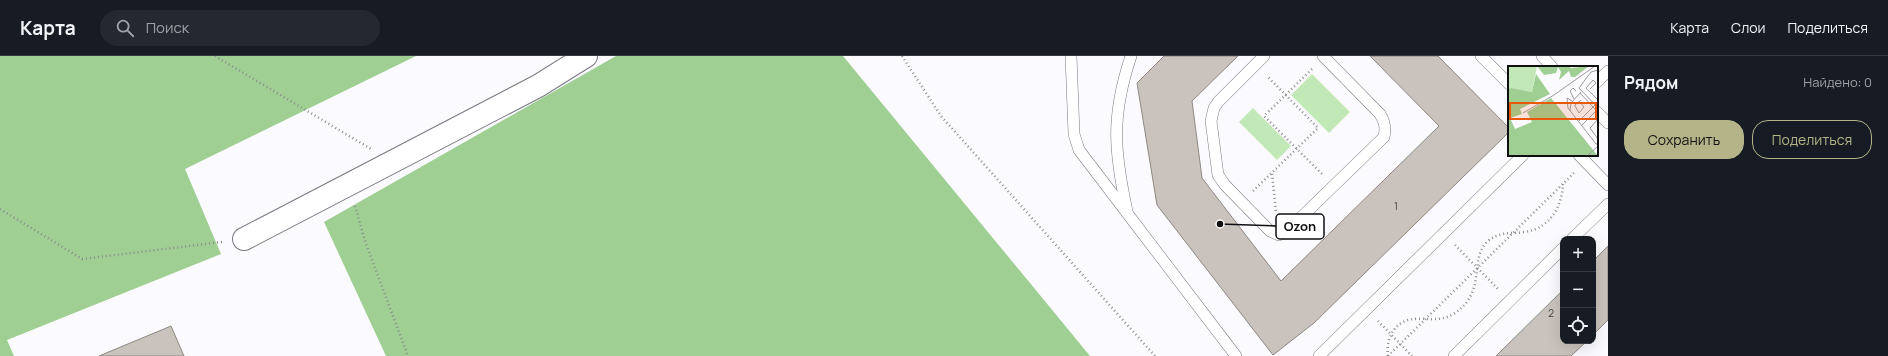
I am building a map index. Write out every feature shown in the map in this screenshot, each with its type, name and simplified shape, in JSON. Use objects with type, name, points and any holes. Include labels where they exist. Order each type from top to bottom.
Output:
[{"type":"street","points":[[244,239],[538,86],[586,56]]},
{"type":"lane","points":[[1071,56],[1075,141],[1083,158],[1236,356]]},
{"type":"lane","points":[[1128,216],[1119,176],[1116,138],[1117,109],[1122,83],[1131,56]]},
{"type":"lane","points":[[1264,56],[1218,102],[1214,108],[1211,121],[1218,175],[1242,203],[1270,231],[1278,235],[1287,231],[1384,137],[1386,129],[1384,120],[1380,114],[1324,57]]},
{"type":"lane","points":[[1481,56],[1508,83]]},
{"type":"lane","points":[[1542,56],[1551,66]]},
{"type":"lane","points":[[1598,81],[1608,72]]},
{"type":"lane","points":[[1598,113],[1608,123]]},
{"type":"lane","points":[[1319,356],[1522,156]]},
{"type":"lane","points":[[1582,158],[1608,185]]},
{"type":"lane","points":[[1575,236],[1608,204]]},
{"type":"lane","points":[[1454,356],[1560,251]]},
{"type":"path","points":[[215,56],[392,161]]},
{"type":"path","points":[[902,56],[941,116],[1155,356]]},
{"type":"path","points":[[1324,57],[1264,116],[1334,186]]},
{"type":"path","points":[[1242,203],[1318,128],[1255,64]]},
{"type":"path","points":[[1388,356],[1562,184],[1582,158]]},
{"type":"path","points":[[1272,173],[1278,235]]},
{"type":"path","points":[[358,179],[353,196],[357,215],[387,303],[408,356]]},
{"type":"path","points":[[1388,356],[1387,349],[1391,334],[1395,328],[1409,320],[1445,318],[1463,306],[1475,289],[1479,256],[1488,242],[1500,234],[1525,232],[1536,229],[1545,224],[1559,206],[1562,195],[1562,184]]},
{"type":"path","points":[[0,209],[82,259],[244,239]]},
{"type":"path","points":[[1443,233],[1510,301]]},
{"type":"path","points":[[1366,309],[1412,356]]},
{"type":"green space","points":[[0,56],[416,56],[185,169],[221,254],[7,340],[14,356],[0,356]]},
{"type":"green space","points":[[616,56],[843,56],[1090,356],[386,356],[324,222]]},
{"type":"green space","points":[[1312,74],[1350,112],[1329,133],[1291,95]]},
{"type":"green space","points":[[1253,108],[1291,146],[1277,160],[1239,122]]},
{"type":"building","points":[[1164,56],[1238,56],[1192,101],[1202,178],[1281,281],[1439,126],[1370,56],[1438,56],[1508,127],[1508,133],[1314,323],[1273,355],[1157,205],[1137,83]]},
{"type":"building","points":[[1608,246],[1608,320],[1596,332],[1596,272],[1596,258]]},
{"type":"building","points":[[1560,293],[1560,344],[1584,344],[1571,356],[1496,356]]},
{"type":"building","points":[[171,326],[184,356],[99,356]]},
{"type":"place","name":"Ozon","points":[[1220,224]]}]
